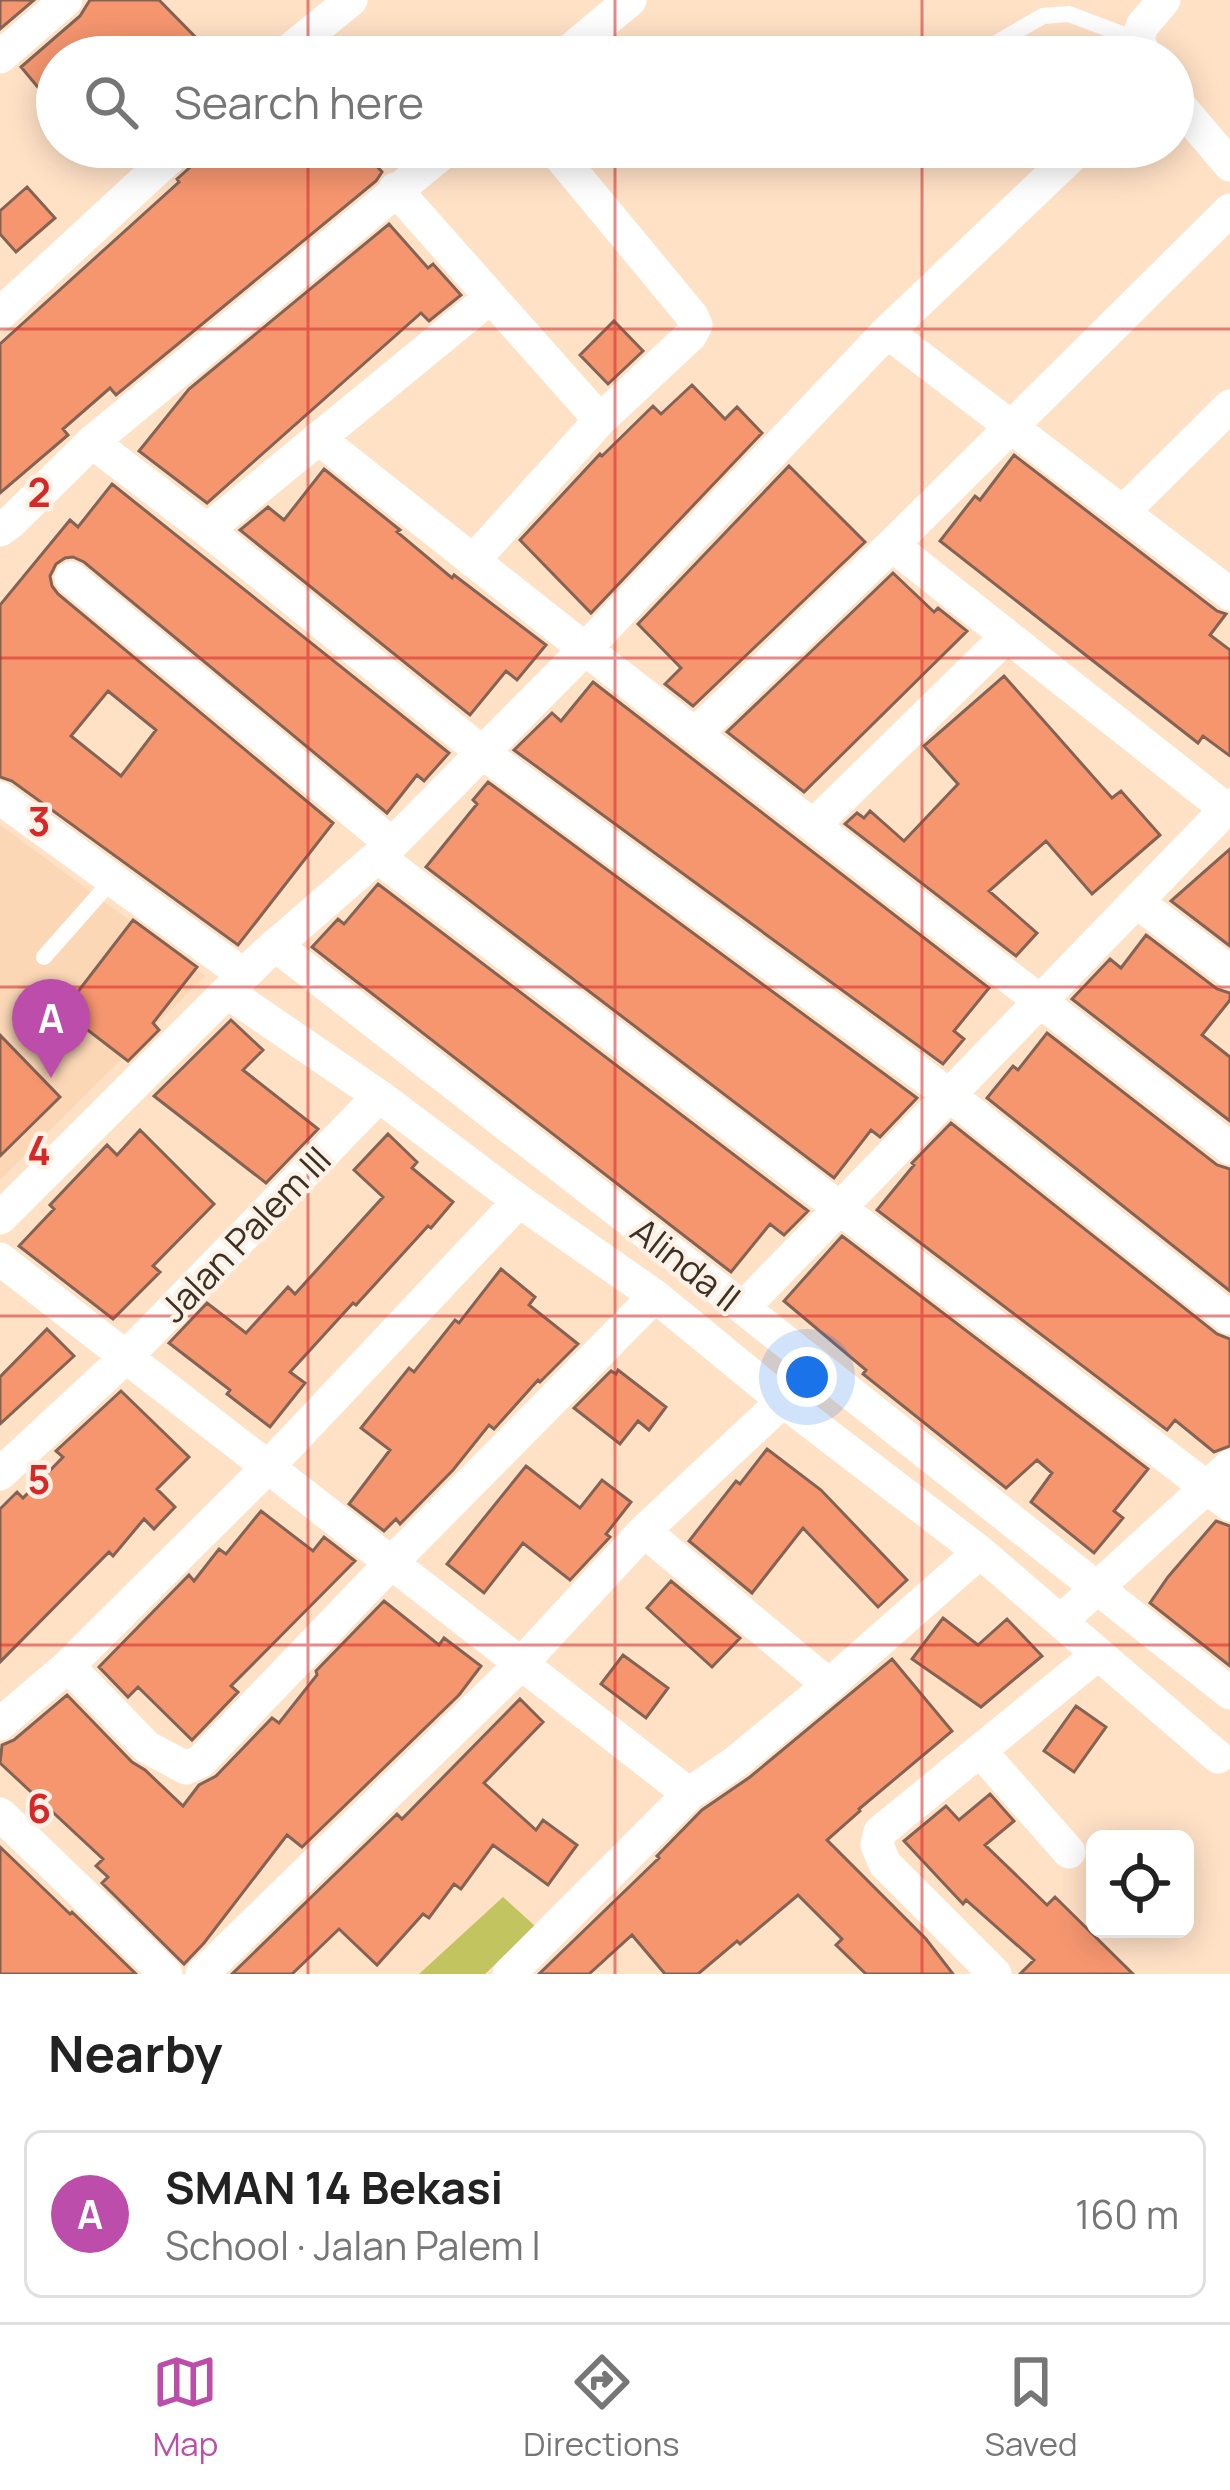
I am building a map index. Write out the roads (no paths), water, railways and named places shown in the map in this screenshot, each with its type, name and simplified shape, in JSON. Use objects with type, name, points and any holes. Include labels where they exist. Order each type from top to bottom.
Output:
[{"type":"street","points":[[0,57],[66,0]]},
{"type":"street","points":[[306,36],[350,0]]},
{"type":"street","points":[[587,36],[630,0]]},
{"type":"street","points":[[1142,36],[1142,26],[1164,0]]},
{"type":"street","points":[[1194,123],[1230,165]]},
{"type":"street","points":[[7,293],[157,168]]},
{"type":"street","points":[[0,530],[92,442],[422,168]]},
{"type":"street","points":[[473,560],[600,420],[696,325],[569,168]]},
{"type":"street","points":[[0,1218],[227,992],[385,850],[483,753],[887,332],[1060,168]]},
{"type":"street","points":[[395,189],[600,420]]},
{"type":"street","points":[[695,734],[1230,210]]},
{"type":"street","points":[[207,530],[491,297]]},
{"type":"street","points":[[887,332],[1230,594]]},
{"type":"street","points":[[1123,512],[1230,406]]},
{"type":"street","points":[[318,438],[1230,1148]]},
{"type":"street","points":[[92,442],[483,753],[948,1094],[1230,1318]]},
{"type":"street","points":[[743,1308],[1228,807],[892,545]]},
{"type":"street","points":[[70,578],[385,850],[839,1210],[1223,1486],[1096,1586],[1062,1620]]},
{"type":"street","points":[[814,826],[1007,636]]},
{"type":"street","points":[[0,798],[112,880],[227,992],[372,1103],[655,1296],[980,1552],[1218,1757]]},
{"type":"street","points":[[1137,902],[1230,972]]},
{"type":"street","name":"Alinda II","points":[[275,946],[1230,1693]]},
{"type":"street","name":"Jalan Palem III","points":[[0,1474],[125,1358],[372,1103]]},
{"type":"street","points":[[0,1724],[68,1666],[267,1468],[519,1201]]},
{"type":"street","points":[[0,1259],[689,1794]]},
{"type":"street","points":[[68,1666],[147,1747],[187,1768],[201,1761],[655,1296]]},
{"type":"street","points":[[202,1974],[521,1664],[644,1531],[783,1401]]},
{"type":"street","points":[[644,1531],[830,1685]]},
{"type":"street","points":[[508,1974],[689,1794],[830,1685],[980,1552]]},
{"type":"street","points":[[995,1974],[885,1864],[878,1845],[880,1832],[1097,1655]]},
{"type":"street","points":[[980,1752],[1069,1852]]},
{"type":"street","points":[[0,1814],[166,1974]]},
{"type":"lane","points":[[1008,36],[1043,16],[1070,14],[1117,36]]},
{"type":"lane","points":[[44,957],[112,880]]},
{"type":"place","name":"SMAN 14 Bekasi","points":[[51,1078]]}]
